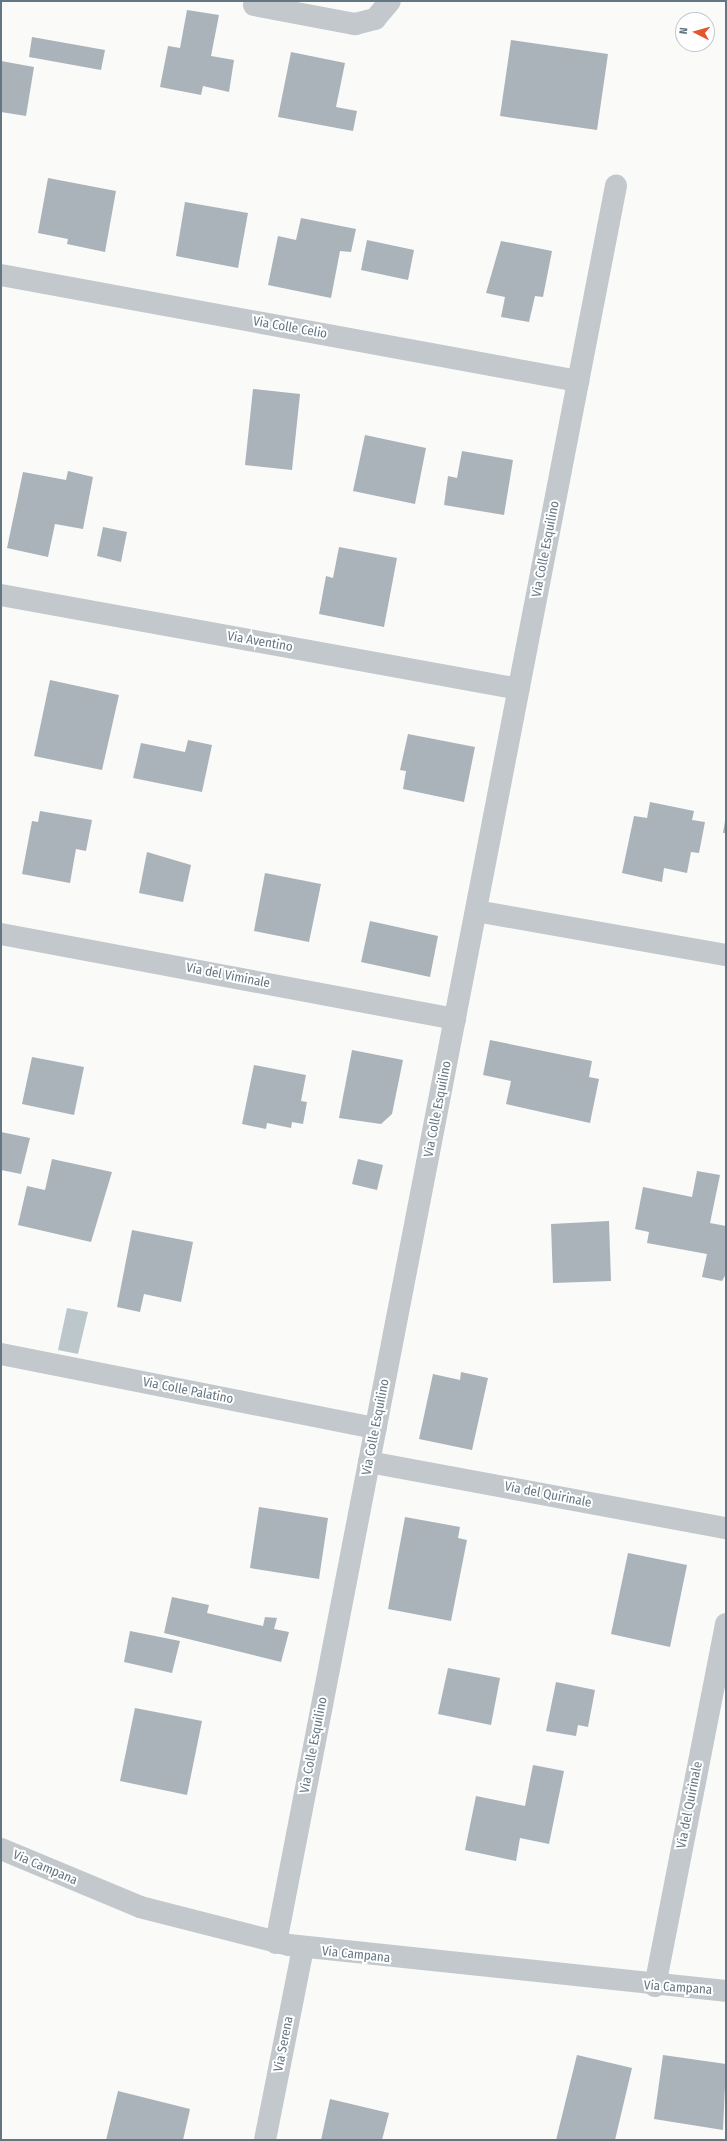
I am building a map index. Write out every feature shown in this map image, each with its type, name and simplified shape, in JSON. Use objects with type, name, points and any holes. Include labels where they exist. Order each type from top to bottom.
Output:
[{"type":"street","points":[[254,5],[355,24],[376,19],[390,1]]},
{"type":"street","name":"Via Colle Esquilino","points":[[276,1943],[616,186]]},
{"type":"street","name":"Via Colle Celio","points":[[1,276],[578,381]]},
{"type":"street","name":"Via Aventino","points":[[1,595],[519,689]]},
{"type":"street","points":[[476,911],[726,955]]},
{"type":"street","name":"Via del Viminale","points":[[1,934],[455,1019]]},
{"type":"street","name":"Via Colle Palatino","points":[[1,1354],[376,1428]]},
{"type":"street","name":"Via del Quirinale","points":[[369,1462],[726,1528]]},
{"type":"street","name":"Via del Quirinale","points":[[655,1986],[726,1624]]},
{"type":"street","name":"Via Campana","points":[[1,1849],[140,1907],[276,1943],[303,1948],[655,1986],[726,1991]]},
{"type":"street","name":"Via Serena","points":[[265,2140],[303,1948]]},
{"type":"shaded area","points":[[67,1308],[88,1312],[78,1354],[58,1350]]},
{"type":"building","points":[[187,10],[219,15],[211,56],[234,60],[229,92],[203,86],[201,95],[160,87],[168,46],[180,48]]},
{"type":"building","points":[[32,37],[105,50],[101,70],[29,57]]},
{"type":"building","points":[[511,40],[608,54],[597,130],[500,116]]},
{"type":"building","points":[[291,52],[345,63],[336,107],[357,111],[353,131],[278,117]]},
{"type":"building","points":[[1,61],[34,67],[26,116],[1,112]]},
{"type":"building","points":[[48,178],[116,191],[105,252],[67,244],[68,239],[38,233]]},
{"type":"building","points":[[185,202],[248,213],[238,268],[176,256]]},
{"type":"building","points":[[301,218],[356,229],[351,252],[340,251],[331,298],[268,285],[278,236],[296,240]]},
{"type":"building","points":[[367,240],[414,250],[408,280],[361,270]]},
{"type":"building","points":[[501,241],[552,251],[543,297],[535,296],[529,322],[501,317],[505,297],[486,293]]},
{"type":"building","points":[[253,389],[300,394],[292,470],[245,465]]},
{"type":"building","points":[[365,435],[426,448],[415,504],[353,491]]},
{"type":"building","points":[[462,451],[513,460],[504,515],[444,505],[448,476],[457,478]]},
{"type":"building","points":[[68,471],[93,477],[83,529],[55,524],[48,557],[7,548],[23,472],[66,480]]},
{"type":"building","points":[[103,527],[127,532],[121,562],[97,556]]},
{"type":"building","points":[[339,547],[397,558],[384,627],[319,614],[326,576],[333,578]]},
{"type":"building","points":[[50,680],[119,695],[102,770],[34,756]]},
{"type":"building","points":[[408,734],[475,747],[464,802],[403,789],[406,771],[400,770]]},
{"type":"building","points":[[188,740],[212,745],[202,792],[133,778],[141,743],[185,752]]},
{"type":"building","points":[[650,802],[694,811],[692,820],[705,822],[699,853],[691,852],[687,873],[664,868],[662,882],[622,873],[634,816],[647,818]]},
{"type":"building","points":[[40,811],[92,820],[86,851],[76,849],[70,883],[22,874],[32,821],[38,822]]},
{"type":"building","points":[[725,821],[726,833],[723,833]]},
{"type":"building","points":[[147,852],[191,865],[183,902],[139,893]]},
{"type":"building","points":[[265,873],[321,884],[309,942],[254,931]]},
{"type":"building","points":[[370,921],[438,936],[430,977],[361,962]]},
{"type":"building","points":[[490,1040],[592,1061],[589,1077],[599,1079],[590,1123],[506,1104],[511,1081],[483,1075]]},
{"type":"building","points":[[352,1050],[403,1060],[392,1114],[381,1124],[339,1118]]},
{"type":"building","points":[[32,1057],[84,1067],[74,1115],[22,1104]]},
{"type":"building","points":[[254,1065],[306,1075],[301,1101],[307,1102],[303,1124],[292,1122],[291,1128],[267,1123],[266,1129],[242,1124]]},
{"type":"building","points":[[1,1132],[30,1138],[21,1174],[1,1170]]},
{"type":"building","points":[[52,1159],[112,1172],[91,1242],[18,1225],[27,1186],[45,1190]]},
{"type":"building","points":[[358,1159],[383,1165],[377,1190],[352,1184]]},
{"type":"building","points":[[697,1171],[720,1175],[710,1223],[726,1226],[726,1274],[722,1281],[702,1277],[707,1254],[647,1243],[649,1232],[635,1229],[643,1187],[692,1197]]},
{"type":"building","points":[[609,1221],[611,1281],[553,1283],[551,1224]]},
{"type":"building","points":[[132,1230],[193,1242],[181,1302],[144,1294],[140,1312],[117,1307]]},
{"type":"building","points":[[461,1372],[488,1378],[472,1450],[419,1439],[433,1374],[460,1380]]},
{"type":"building","points":[[259,1507],[328,1518],[319,1579],[250,1568]]},
{"type":"building","points":[[405,1517],[460,1527],[458,1538],[467,1540],[451,1621],[388,1609]]},
{"type":"building","points":[[628,1553],[687,1565],[670,1647],[611,1634]]},
{"type":"building","points":[[172,1597],[209,1605],[207,1613],[263,1626],[265,1617],[277,1618],[274,1629],[289,1632],[281,1662],[164,1633]]},
{"type":"building","points":[[130,1631],[180,1641],[172,1673],[124,1662]]},
{"type":"building","points":[[448,1668],[500,1678],[491,1725],[438,1714]]},
{"type":"building","points":[[556,1682],[595,1690],[588,1727],[578,1725],[576,1736],[546,1731]]},
{"type":"building","points":[[135,1708],[202,1721],[187,1795],[120,1781]]},
{"type":"building","points":[[533,1765],[564,1771],[549,1844],[520,1838],[516,1861],[465,1850],[476,1796],[525,1806]]},
{"type":"building","points":[[577,2055],[632,2068],[615,2140],[556,2140]]},
{"type":"building","points":[[663,2055],[726,2064],[723,2130],[654,2119]]},
{"type":"building","points":[[118,2091],[190,2109],[183,2140],[106,2140]]},
{"type":"building","points":[[330,2099],[389,2113],[382,2140],[321,2140]]}]
